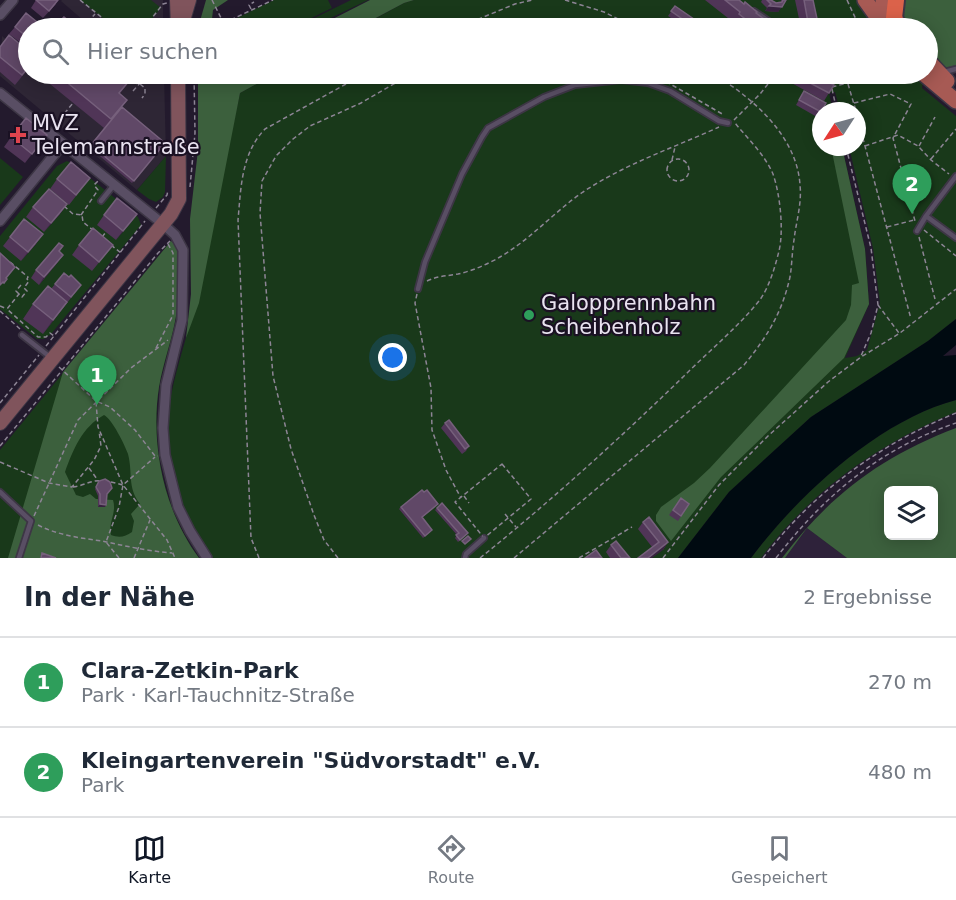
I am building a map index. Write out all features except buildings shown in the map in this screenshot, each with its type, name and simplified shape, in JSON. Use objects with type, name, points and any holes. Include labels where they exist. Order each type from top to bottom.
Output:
[{"type":"highway","points":[[895,18],[896,0]]},
{"type":"main road","points":[[177,0],[178,18]]},
{"type":"main road","points":[[183,18],[189,0]]},
{"type":"main road","points":[[865,0],[886,18]]},
{"type":"main road","points":[[883,0],[891,18]]},
{"type":"main road","points":[[938,78],[956,90]]},
{"type":"main road","points":[[938,81],[956,101]]},
{"type":"main road","points":[[0,423],[59,340],[175,209],[179,199],[178,84]]},
{"type":"street","points":[[2,9],[13,0]]},
{"type":"street","points":[[0,93],[163,224],[175,235],[183,250],[181,331],[166,385],[160,456],[178,507],[207,558]]},
{"type":"street","points":[[0,221],[63,144]]},
{"type":"lane","points":[[745,5],[764,18]]},
{"type":"lane","points":[[938,72],[956,69]]},
{"type":"lane","points":[[418,289],[425,262],[462,174],[489,128],[544,96],[584,84]]},
{"type":"lane","points":[[651,84],[670,91],[719,122],[730,122]]},
{"type":"lane","points":[[917,231],[955,178]]},
{"type":"lane","points":[[101,201],[114,185]]},
{"type":"lane","points":[[926,216],[956,238]]},
{"type":"lane","points":[[22,335],[48,357]]},
{"type":"lane","points":[[0,492],[31,521],[19,558]]},
{"type":"lane","points":[[465,558],[466,554],[484,538]]},
{"type":"path","points":[[80,0],[102,18]]},
{"type":"path","points":[[212,0],[221,18]]},
{"type":"path","points":[[234,18],[273,0]]},
{"type":"path","points":[[481,18],[515,4],[532,0]]},
{"type":"path","points":[[565,0],[616,18]]},
{"type":"path","points":[[847,0],[855,18]]},
{"type":"path","points":[[251,10],[249,5],[254,2]]},
{"type":"path","points":[[152,18],[163,4]]},
{"type":"path","points":[[92,18],[96,13]]},
{"type":"path","points":[[133,91],[139,84],[145,88],[142,98]]},
{"type":"path","points":[[259,558],[251,538],[238,220],[242,178],[254,140],[265,129],[346,84]]},
{"type":"path","points":[[338,558],[324,540],[314,515],[291,449],[273,376],[260,213],[262,181],[276,156],[310,126],[361,103],[394,84]]},
{"type":"path","points":[[670,84],[724,115]]},
{"type":"path","points":[[514,558],[744,365],[766,338],[782,305],[790,275],[800,205],[800,184],[796,162],[785,140],[770,120],[752,102],[727,84]]},
{"type":"path","points":[[469,503],[462,497],[446,470],[432,430],[431,388],[415,303],[418,289],[434,277],[459,274],[499,258],[583,192],[623,168],[730,122],[767,84]]},
{"type":"path","points":[[831,84],[835,102]]},
{"type":"path","points":[[831,87],[848,84],[854,102]]},
{"type":"path","points":[[858,102],[890,94],[911,104],[893,138],[935,298]]},
{"type":"path","points":[[57,123],[73,103]]},
{"type":"path","points":[[918,146],[935,117]]},
{"type":"path","points":[[480,558],[563,489],[663,397],[760,300],[780,249],[782,225],[779,203],[773,174],[759,152],[730,122]]},
{"type":"path","points":[[931,160],[956,129]]},
{"type":"path","points":[[894,133],[918,146],[931,160],[955,178]]},
{"type":"path","points":[[866,146],[898,135]]},
{"type":"path","points":[[672,160],[683,160],[688,165],[690,172],[683,181],[675,181],[669,177],[667,170],[675,146]]},
{"type":"path","points":[[866,150],[911,319]]},
{"type":"path","points":[[848,156],[871,248],[878,305],[871,333],[861,357]]},
{"type":"path","points":[[102,175],[94,185],[98,190],[81,214],[83,222],[102,237],[106,232]]},
{"type":"path","points":[[906,187],[911,185],[918,176]]},
{"type":"path","points":[[0,403],[48,357],[121,253],[167,195],[169,184]]},
{"type":"path","points":[[61,204],[74,214],[81,214]]},
{"type":"path","points":[[156,349],[172,315],[173,253],[168,243]]},
{"type":"path","points":[[110,244],[121,253]]},
{"type":"path","points":[[7,260],[28,277],[29,281],[24,288],[21,285],[16,291],[19,294],[7,309]]},
{"type":"path","points":[[663,558],[703,505],[736,468],[794,411],[861,357],[900,333],[956,288]]},
{"type":"path","points":[[878,305],[900,333]]},
{"type":"path","points":[[0,306],[31,327],[28,330],[38,337],[46,337],[50,333],[59,340]]},
{"type":"path","points":[[172,553],[137,549],[50,531],[31,521],[78,420],[131,368],[181,331]]},
{"type":"path","points":[[48,357],[96,401],[110,406],[160,456],[123,485],[119,507],[106,542]]},
{"type":"path","points":[[72,487],[94,460],[101,446],[96,401]]},
{"type":"path","points":[[763,558],[795,521],[824,493],[860,464],[923,427],[956,413]]},
{"type":"path","points":[[776,558],[823,503],[852,478],[884,456],[918,438],[956,423]]},
{"type":"path","points":[[98,427],[123,485],[167,540],[175,558]]},
{"type":"path","points":[[0,462],[49,483],[72,487],[97,480],[123,485]]},
{"type":"path","points":[[502,464],[531,499],[508,518],[484,538],[455,502],[502,464]]},
{"type":"path","points":[[89,467],[97,480]]},
{"type":"path","points":[[505,514],[517,528]]},
{"type":"path","points":[[134,558],[150,519]]},
{"type":"path","points":[[579,558],[632,527]]},
{"type":"path","points":[[106,542],[119,558]]},
{"type":"path","points":[[593,548],[597,553]]},
{"type":"shaded area","points":[[163,0],[163,18],[81,18],[61,1]]},
{"type":"shaded area","points":[[2,36],[18,50],[18,84],[164,84],[166,156],[137,190],[0,76]]},
{"type":"shaded area","points":[[956,319],[956,345],[943,356],[956,355],[956,400],[927,410],[898,424],[869,442],[816,486],[770,534],[751,558],[678,558],[729,492],[811,417],[928,341]]},
{"type":"shaded area","points":[[807,528],[847,558],[785,558]]},
{"type":"green space","points":[[80,0],[151,0],[161,8],[152,18],[102,18]]},
{"type":"green space","points":[[206,0],[228,0],[213,10],[212,18],[201,18]]},
{"type":"green space","points":[[274,0],[328,0],[332,8],[312,18],[237,18]]},
{"type":"green space","points":[[351,0],[368,0],[331,18],[314,18]]},
{"type":"green space","points":[[370,0],[414,0],[376,18],[335,18]]},
{"type":"green space","points":[[414,0],[857,0],[870,18],[376,18]]},
{"type":"green space","points":[[900,0],[956,0],[956,66],[946,69],[938,64],[938,18],[903,18],[898,9]]},
{"type":"green space","points":[[198,84],[257,84],[240,93],[199,303],[186,338],[191,294],[190,219],[198,150]]},
{"type":"green space","name":"Galopprennbahn Scheibenholz","points":[[257,84],[923,84],[922,88],[956,116],[956,319],[928,341],[811,417],[729,492],[678,558],[213,558],[200,541],[190,521],[181,499],[170,453],[170,407],[176,374],[195,305],[240,93]],"holes":[[[835,92],[838,102],[866,102],[866,156],[851,156],[873,248],[880,303],[867,350],[857,356],[845,358],[869,304],[865,249],[844,156],[812,156],[812,102],[831,102],[829,93]]]},
{"type":"green space","points":[[166,156],[165,192],[163,197],[156,202],[137,190]]},
{"type":"green space","points":[[833,156],[844,156],[865,249],[869,304],[844,358],[721,477],[671,541],[656,521],[656,515],[661,507],[710,468],[846,320],[851,305],[852,285],[859,283]]},
{"type":"green space","points":[[0,158],[23,177],[0,205]]},
{"type":"green space","points":[[67,161],[105,190],[98,199],[104,203],[110,194],[138,217],[141,225],[51,334],[44,339],[37,339],[0,309],[0,236],[57,166]]},
{"type":"green space","points":[[171,241],[177,307],[173,333],[159,387],[158,454],[162,476],[177,519],[199,558],[0,558],[0,450]]},
{"type":"green space","points":[[171,241],[177,246],[177,308],[159,387],[158,454],[162,477],[177,520],[199,558],[8,558],[63,372]],"holes":[[[104,415],[128,454],[133,492],[140,504],[131,514],[134,521],[132,532],[122,536],[111,535],[113,500],[96,499],[90,494],[83,497],[76,495],[65,472],[75,447],[84,433],[96,420]]]},
{"type":"green space","points":[[956,400],[956,412],[900,438],[848,472],[802,511],[761,558],[751,558],[770,534],[816,486],[869,442],[927,410]]},
{"type":"green space","points":[[956,428],[956,558],[847,558],[807,528],[839,497],[881,465],[904,451]]},
{"type":"green space","points":[[807,529],[785,558],[782,558]]},
{"type":"place","name":"MVZ Telemannstraße","points":[[18,135]]},
{"type":"place","name":"Kleingartenverein \"Südvorstadt\" e.V.","points":[[912,214]]},
{"type":"place","name":"Galopprennbahn Scheibenholz","points":[[529,315]]},
{"type":"place","name":"Clara-Zetkin-Park","points":[[97,405]]}]
